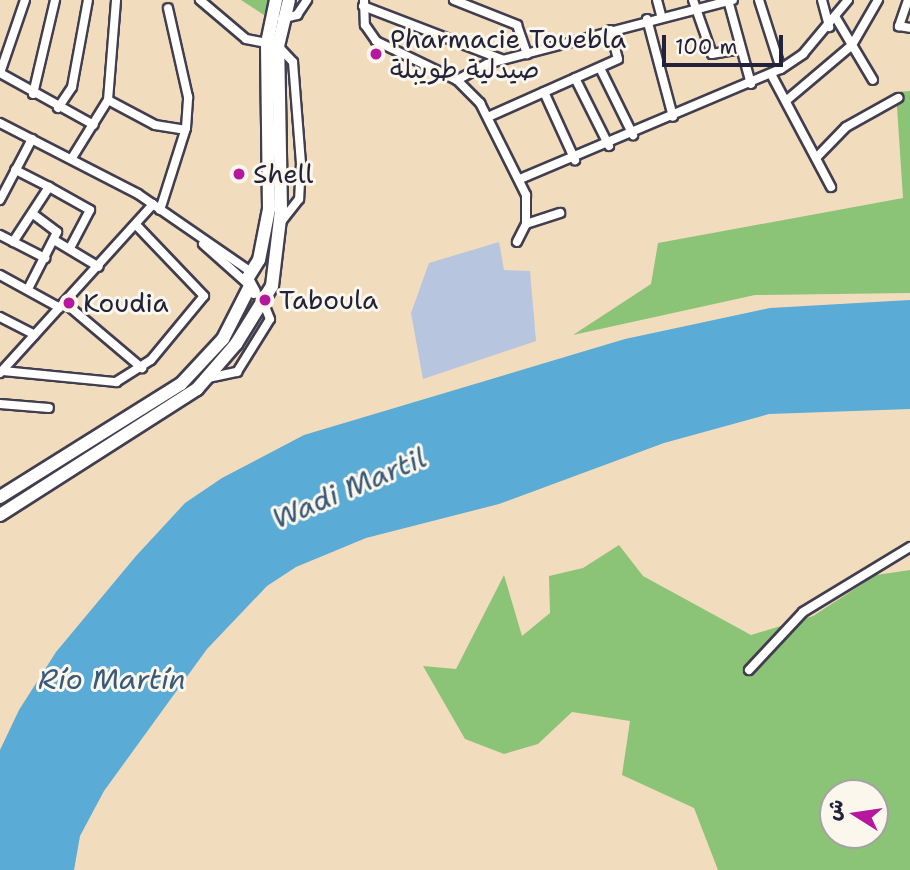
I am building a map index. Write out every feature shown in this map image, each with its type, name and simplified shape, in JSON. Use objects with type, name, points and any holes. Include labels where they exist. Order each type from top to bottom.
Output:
[{"type":"highway","points":[[0,497],[181,384],[223,339],[250,278],[269,208],[276,0]]},
{"type":"highway","points":[[0,515],[208,378],[264,296],[271,274],[280,223],[273,44],[289,0]]},
{"type":"highway","points":[[250,278],[271,274]]},
{"type":"highway","points":[[250,278],[264,296]]},
{"type":"street","points":[[25,0],[0,73],[33,94],[94,125]]},
{"type":"street","points":[[33,94],[55,0]]},
{"type":"street","points":[[58,107],[72,87],[88,0]]},
{"type":"street","points":[[72,158],[108,100],[116,0]]},
{"type":"street","points":[[200,0],[246,39],[273,44],[293,62],[301,163],[299,199],[280,223]]},
{"type":"street","points":[[282,19],[297,15],[307,0]]},
{"type":"street","points":[[454,0],[517,25],[527,54]]},
{"type":"street","points":[[657,0],[661,15]]},
{"type":"street","points":[[457,80],[502,60],[661,15],[694,3],[730,0],[751,84]]},
{"type":"street","points":[[759,0],[781,69]]},
{"type":"street","points":[[822,0],[829,27]]},
{"type":"street","points":[[520,179],[609,146],[781,69],[829,27],[848,0]]},
{"type":"street","points":[[787,100],[852,45],[878,0]]},
{"type":"street","points":[[908,0],[899,26],[910,29]]},
{"type":"street","points":[[364,3],[502,60]]},
{"type":"street","points":[[364,3],[368,31],[383,46],[457,80],[488,117],[520,179],[526,224],[517,242]]},
{"type":"street","points":[[694,3],[712,54],[741,49]]},
{"type":"street","points":[[1,372],[156,207],[185,130],[188,84],[168,8]]},
{"type":"street","points":[[836,18],[873,80]]},
{"type":"street","points":[[647,19],[673,117]]},
{"type":"street","points":[[488,117],[618,59],[610,30]]},
{"type":"street","points":[[600,68],[633,135]]},
{"type":"street","points":[[771,74],[831,187]]},
{"type":"street","points":[[575,78],[609,146]]},
{"type":"street","points":[[544,92],[575,160]]},
{"type":"street","points":[[816,158],[846,127],[898,98]]},
{"type":"street","points":[[108,100],[155,125],[185,130]]},
{"type":"street","points":[[0,123],[72,158],[156,207],[250,278]]},
{"type":"street","points":[[0,199],[32,139]]},
{"type":"street","points":[[15,170],[90,210],[70,248]]},
{"type":"street","points":[[13,242],[50,187]]},
{"type":"street","points":[[28,289],[54,240],[56,228],[32,213]]},
{"type":"street","points":[[526,224],[560,214]]},
{"type":"street","points":[[1,372],[116,382],[142,368],[204,296],[136,226]]},
{"type":"street","points":[[0,235],[45,258]]},
{"type":"street","points":[[54,240],[99,267]]},
{"type":"street","points":[[0,275],[63,305],[142,368]]},
{"type":"street","points":[[0,317],[35,335]]},
{"type":"street","points":[[0,404],[49,408]]},
{"type":"street","points":[[749,670],[803,612],[910,547]]},
{"type":"shaded area","points":[[499,242],[504,270],[530,271],[536,341],[423,379],[411,313],[429,263]]},
{"type":"green space","points":[[241,0],[269,0],[264,15]]},
{"type":"green space","points":[[910,91],[910,293],[755,295],[573,335],[651,284],[658,243],[903,198],[896,92]]},
{"type":"green space","points":[[619,545],[643,576],[751,635],[813,616],[876,575],[910,570],[910,870],[718,870],[694,808],[622,775],[630,721],[572,712],[538,744],[504,754],[465,739],[423,666],[456,669],[504,575],[522,636],[550,613],[549,576],[583,568]]},
{"type":"water","name":"Río Martín","points":[[910,300],[910,409],[769,414],[664,443],[499,504],[366,538],[296,567],[267,586],[207,649],[104,791],[80,836],[74,870],[0,870],[0,750],[19,710],[56,652],[136,556],[185,503],[222,478],[304,435],[625,339],[770,308]]},
{"type":"place","name":"Pharmacie Touebla صيدلية طويبلة","points":[[376,54]]},
{"type":"place","name":"Shell","points":[[239,174]]},
{"type":"place","name":"Taboula","points":[[265,300]]},
{"type":"place","name":"Koudia","points":[[69,303]]},
{"type":"water label","name":"Wadi Martil","points":[[349,488]]}]
